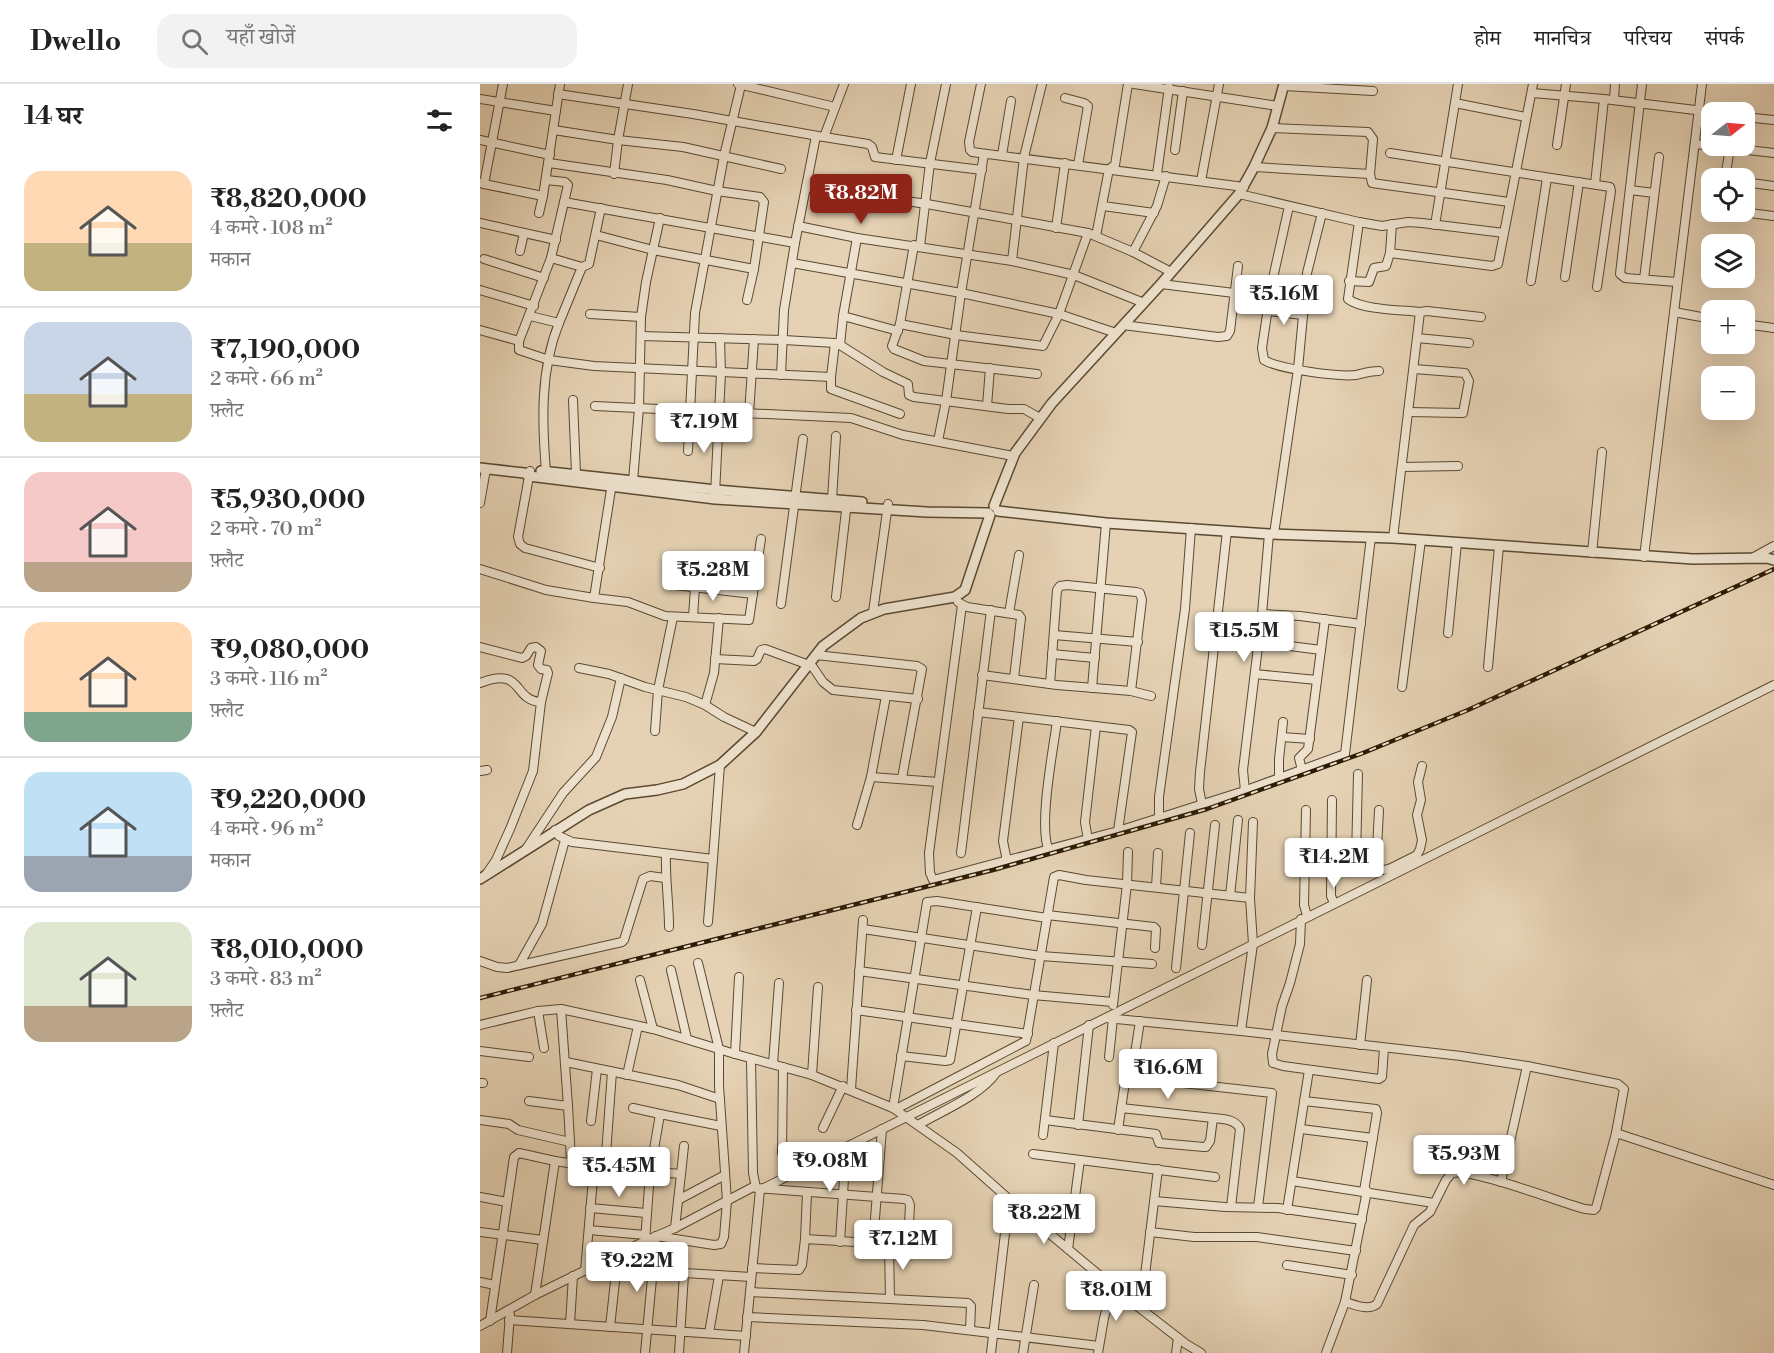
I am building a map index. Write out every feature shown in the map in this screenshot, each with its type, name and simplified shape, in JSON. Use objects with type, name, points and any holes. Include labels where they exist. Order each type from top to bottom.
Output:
[{"type":"street","points":[[503,84],[493,143],[482,183],[543,196]]},
{"type":"street","points":[[539,213],[550,159],[560,84]]},
{"type":"street","points":[[614,174],[628,84]]},
{"type":"street","points":[[781,375],[784,310],[806,187],[820,136],[844,84]]},
{"type":"street","points":[[896,160],[911,84]]},
{"type":"street","points":[[946,84],[930,163],[927,204],[899,327],[892,346],[894,349],[924,361],[1037,374]]},
{"type":"street","points":[[981,84],[969,147],[972,152],[1201,181],[1289,206],[1378,225],[1408,222],[1504,233]]},
{"type":"street","points":[[1012,261],[1024,157],[1042,84]]},
{"type":"street","points":[[843,316],[899,327],[1042,346],[1059,314],[1103,206],[1109,169],[1115,165],[1128,84]]},
{"type":"street","points":[[1134,84],[1169,86],[1183,91],[1194,88],[1217,97],[1278,106]]},
{"type":"street","points":[[1201,181],[1220,84]]},
{"type":"street","points":[[1435,225],[1458,84]]},
{"type":"street","points":[[1557,145],[1566,84]]},
{"type":"street","points":[[1614,100],[1615,84]]},
{"type":"street","points":[[1642,84],[1620,274],[1625,278],[1677,282]]},
{"type":"street","points":[[1644,557],[1702,84]]},
{"type":"street","points":[[687,451],[695,313],[739,85],[835,107]]},
{"type":"street","points":[[1371,537],[1346,752],[1245,791],[1118,831],[938,880],[932,879],[929,854],[958,601],[965,590],[1013,456],[1040,418],[1242,191],[1272,128],[1284,85],[1329,86],[1373,91]]},
{"type":"street","points":[[1133,252],[1154,213],[1161,175],[1169,86]]},
{"type":"street","points":[[1390,254],[1495,266],[1499,262],[1532,88],[1565,96],[1699,111]]},
{"type":"street","points":[[1175,150],[1183,91]]},
{"type":"street","points":[[558,94],[867,144],[872,147],[875,157],[982,170]]},
{"type":"street","points":[[1065,98],[1088,106],[1078,165]]},
{"type":"street","points":[[480,99],[556,111]]},
{"type":"street","points":[[1595,184],[1604,99]]},
{"type":"street","points":[[1002,155],[1011,101]]},
{"type":"street","points":[[1455,103],[1526,117]]},
{"type":"street","points":[[1755,118],[1774,120]]},
{"type":"street","points":[[1272,128],[1368,132],[1373,139],[1370,174],[1372,183],[1509,202]]},
{"type":"street","points":[[554,130],[683,147],[781,169]]},
{"type":"street","points":[[480,140],[614,174],[667,180],[762,198],[764,204],[747,300]]},
{"type":"street","points":[[1695,144],[1701,145]]},
{"type":"street","points":[[1755,151],[1774,153]]},
{"type":"street","points":[[1390,153],[1609,187],[1611,191],[1597,287]]},
{"type":"street","points":[[938,441],[984,154]]},
{"type":"street","points":[[1644,279],[1659,157]]},
{"type":"street","points":[[1056,228],[1065,163]]},
{"type":"street","points":[[1254,167],[1370,174]]},
{"type":"street","points":[[1531,281],[1547,178]]},
{"type":"street","points":[[546,180],[567,183],[564,202],[551,258],[519,341],[519,350],[549,360],[594,366],[831,376]]},
{"type":"street","points":[[1565,277],[1579,182]]},
{"type":"street","points":[[1755,183],[1774,186]]},
{"type":"street","points":[[806,187],[976,212],[1092,235],[1133,252],[1171,272]]},
{"type":"street","points":[[1630,190],[1654,193]]},
{"type":"street","points":[[564,202],[795,243]]},
{"type":"street","points":[[1103,206],[1154,213]]},
{"type":"street","points":[[1289,206],[1271,287],[1262,348],[1264,360],[1298,371],[1356,375],[1379,371]]},
{"type":"street","points":[[551,258],[582,267],[589,264],[601,208]]},
{"type":"street","points":[[1245,791],[1243,770],[1272,534],[1298,371],[1310,258],[1322,213]]},
{"type":"street","points":[[1755,214],[1774,216]]},
{"type":"street","points":[[633,480],[641,368],[641,317],[660,218]]},
{"type":"street","points":[[1359,222],[1347,296],[1354,304],[1481,317]]},
{"type":"street","points":[[480,224],[556,240]]},
{"type":"street","points":[[1349,280],[1369,282],[1374,268],[1386,266],[1390,254],[1392,224]]},
{"type":"street","points":[[798,226],[857,238],[917,245],[1012,261],[1074,275],[1144,303]]},
{"type":"street","points":[[520,252],[524,233]]},
{"type":"street","points":[[596,235],[653,250],[754,269]]},
{"type":"street","points":[[857,238],[831,376],[831,389],[900,414]]},
{"type":"street","points":[[484,259],[544,278]]},
{"type":"street","points":[[792,264],[961,293],[1059,314],[1116,333]]},
{"type":"street","points":[[546,472],[543,403],[549,360],[554,337],[582,267]]},
{"type":"street","points":[[1124,325],[1226,337],[1230,333],[1238,267]]},
{"type":"street","points":[[1161,284],[1234,292]]},
{"type":"street","points":[[480,290],[534,306]]},
{"type":"street","points":[[1268,311],[1303,315]]},
{"type":"street","points":[[1393,538],[1420,312]]},
{"type":"street","points":[[1674,312],[1701,317]]},
{"type":"street","points":[[590,314],[641,317]]},
{"type":"street","points":[[530,316],[559,323]]},
{"type":"street","points":[[1755,325],[1774,328]]},
{"type":"street","points":[[480,330],[519,341]]},
{"type":"street","points":[[640,336],[838,344],[908,384],[910,396],[1024,409],[1040,418]]},
{"type":"street","points":[[715,494],[721,373],[720,338]]},
{"type":"street","points":[[1417,338],[1469,343]]},
{"type":"street","points":[[749,414],[754,339]]},
{"type":"street","points":[[987,406],[990,368]]},
{"type":"street","points":[[1408,412],[1463,413],[1469,381],[1465,373],[1413,369]]},
{"type":"street","points":[[573,400],[576,474]]},
{"type":"street","points":[[595,406],[851,418],[903,435],[1013,456]]},
{"type":"street","points":[[832,500],[836,436]]},
{"type":"street","points":[[782,604],[803,439]]},
{"type":"street","points":[[1592,553],[1602,452]]},
{"type":"street","points":[[1402,467],[1458,466]]},
{"type":"street","points":[[480,503],[483,468],[715,494],[927,512],[992,511],[1106,523],[1272,534],[1393,538],[1644,557],[1774,560]]},
{"type":"street","points":[[528,473],[576,474],[612,483],[633,480],[715,494]]},
{"type":"street","points":[[528,473],[518,537],[520,544],[525,548],[600,568]]},
{"type":"street","points":[[594,598],[612,483]]},
{"type":"street","points":[[794,500],[832,500],[847,504]]},
{"type":"street","points":[[836,597],[847,504]]},
{"type":"street","points":[[873,612],[888,507]]},
{"type":"street","points":[[1092,688],[1106,523]]},
{"type":"street","points":[[1159,818],[1159,797],[1185,609],[1191,528]]},
{"type":"street","points":[[1203,804],[1198,789],[1227,531]]},
{"type":"street","points":[[480,569],[546,590],[628,602],[658,614],[673,617],[749,620],[761,539]]},
{"type":"street","points":[[1402,687],[1421,540]]},
{"type":"street","points":[[1448,633],[1457,543]]},
{"type":"street","points":[[1488,667],[1499,546]]},
{"type":"street","points":[[1752,559],[1774,546]]},
{"type":"street","points":[[1010,613],[1018,555]]},
{"type":"street","points":[[675,585],[753,594]]},
{"type":"street","points":[[1050,684],[1058,587],[1063,585],[1101,588],[1136,592],[1143,600],[1131,691]]},
{"type":"street","points":[[693,617],[695,587]]},
{"type":"street","points":[[482,877],[589,810],[616,798],[683,784],[720,765],[756,732],[823,646],[847,627],[873,612],[958,601],[1017,614],[1021,618],[1014,678]]},
{"type":"street","points":[[961,853],[991,610]]},
{"type":"street","points":[[1262,614],[1361,624]]},
{"type":"street","points":[[654,731],[658,690],[673,617]]},
{"type":"street","points":[[705,705],[714,673],[719,618]]},
{"type":"street","points":[[1302,770],[1299,758],[1308,751],[1325,619]]},
{"type":"street","points":[[1054,635],[1138,642]]},
{"type":"street","points":[[1282,645],[1321,650]]},
{"type":"street","points":[[480,647],[522,658],[532,647],[541,649],[538,665],[548,672],[548,680],[541,702],[533,771],[496,860],[482,877]]},
{"type":"street","points":[[715,659],[754,661],[761,650],[765,649],[812,661],[920,666],[922,671],[918,699],[902,778]]},
{"type":"street","points":[[1052,654],[1095,658]]},
{"type":"street","points":[[812,661],[823,682],[833,690],[918,699]]},
{"type":"street","points":[[579,668],[609,674],[705,705],[756,732]]},
{"type":"street","points":[[1256,674],[1317,680]]},
{"type":"street","points":[[982,675],[1131,691],[1151,696]]},
{"type":"street","points":[[480,683],[496,676],[507,678],[517,685],[527,699],[541,702]]},
{"type":"street","points":[[526,849],[563,793],[596,757],[612,717],[621,678]]},
{"type":"street","points":[[1377,874],[1774,685]]},
{"type":"street","points":[[857,825],[871,777],[886,696]]},
{"type":"street","points":[[978,712],[1132,732],[1118,831]]},
{"type":"street","points":[[1007,861],[1004,841],[1019,717]]},
{"type":"street","points":[[1048,851],[1044,840],[1045,815],[1057,721]]},
{"type":"street","points":[[1279,779],[1283,722]]},
{"type":"street","points":[[1088,840],[1085,822],[1096,726]]},
{"type":"street","points":[[1282,737],[1310,739]]},
{"type":"street","points":[[708,922],[720,765]]},
{"type":"street","points":[[899,1112],[997,1072],[1112,1011],[1305,915],[1384,870],[1417,855],[1422,840],[1417,815],[1420,800],[1418,782],[1422,766]]},
{"type":"street","points":[[1358,774],[1356,858],[1377,874]]},
{"type":"street","points":[[871,777],[938,782]]},
{"type":"street","points":[[1332,800],[1333,900]]},
{"type":"street","points":[[1306,810],[1305,915],[1300,944],[1284,999],[1272,1054],[1273,1063],[1309,1070],[1381,1078],[1384,1048]]},
{"type":"street","points":[[1377,874],[1379,810]]},
{"type":"street","points":[[1230,896],[1238,820]]},
{"type":"street","points":[[1241,1030],[1252,941],[1250,898],[1252,822]]},
{"type":"street","points":[[1202,945],[1215,825]]},
{"type":"street","points":[[555,830],[565,840],[713,859]]},
{"type":"street","points":[[1176,968],[1190,833]]},
{"type":"street","points":[[519,965],[542,924],[565,840]]},
{"type":"street","points":[[1109,1057],[1117,962],[1127,884],[1128,852]]},
{"type":"street","points":[[1156,887],[1158,853]]},
{"type":"street","points":[[666,854],[665,878],[669,899],[669,927]]},
{"type":"street","points":[[480,961],[502,969],[622,942],[643,879],[650,876],[665,878]]},
{"type":"street","points":[[589,1230],[645,1238],[675,1228],[727,1201],[882,1130],[899,1112],[1023,1044],[1028,1034],[1053,878],[1056,876],[1250,898]]},
{"type":"street","points":[[899,1112],[901,1056],[928,901],[1047,917],[1154,927],[1156,929],[1155,948]]},
{"type":"street","points":[[901,1056],[949,1061],[977,907]]},
{"type":"street","points":[[851,1089],[863,920]]},
{"type":"street","points":[[862,930],[1041,956],[1152,964]]},
{"type":"street","points":[[656,1236],[714,1245],[721,1244],[724,1237],[727,1201],[721,1126],[719,1049],[698,963]]},
{"type":"street","points":[[671,970],[687,1039]]},
{"type":"street","points":[[859,971],[1033,995],[1112,1011],[1140,1021],[1241,1030],[1482,1059],[1622,1086],[1625,1094],[1600,1198],[1594,1210],[1551,1199],[1501,1182],[1454,1172],[1446,1180],[1428,1215],[1414,1225],[1377,1304],[1373,1307],[1366,1307],[1345,1302]]},
{"type":"street","points":[[735,1054],[739,977]]},
{"type":"street","points":[[640,980],[653,1029]]},
{"type":"street","points":[[1360,1045],[1367,980]]},
{"type":"street","points":[[773,1065],[779,983]]},
{"type":"street","points":[[812,1075],[818,987]]},
{"type":"street","points":[[561,1010],[571,1163]]},
{"type":"street","points":[[480,1025],[538,1011],[561,1010],[653,1029],[812,1075],[851,1089],[899,1112],[957,1153],[1113,1286],[1178,1338],[1201,1353]]},
{"type":"street","points":[[856,1010],[1028,1034]]},
{"type":"street","points":[[538,1011],[544,1048]]},
{"type":"street","points":[[1118,1130],[1127,1068],[1133,1062],[1140,1021]]},
{"type":"street","points":[[1078,1125],[1089,1025]]},
{"type":"street","points":[[627,1075],[638,1026]]},
{"type":"street","points":[[1044,1135],[1054,1043]]},
{"type":"street","points":[[480,1051],[529,1057]]},
{"type":"street","points":[[744,1353],[757,1188],[752,1059]]},
{"type":"street","points":[[566,1062],[678,1085],[720,1099]]},
{"type":"street","points":[[1501,1182],[1527,1066]]},
{"type":"street","points":[[782,1153],[783,1067]]},
{"type":"street","points":[[591,1121],[597,1069]]},
{"type":"street","points":[[1287,1210],[1309,1070]]},
{"type":"street","points":[[605,1168],[612,1072]]},
{"type":"street","points":[[918,1125],[976,1093],[989,1083],[997,1072]]},
{"type":"street","points":[[1165,1081],[1272,1093],[1258,1207]]},
{"type":"street","points":[[823,1128],[843,1086]]},
{"type":"street","points":[[529,1101],[568,1106]]},
{"type":"street","points":[[1304,1101],[1376,1109],[1362,1221],[1352,1275],[1345,1302],[1326,1353]]},
{"type":"street","points":[[633,1108],[721,1126]]},
{"type":"street","points":[[1121,1108],[1213,1118],[1234,1122],[1239,1126],[1231,1207]]},
{"type":"street","points":[[645,1238],[650,1173],[660,1114]]},
{"type":"street","points":[[1045,1120],[1156,1134],[1157,1141],[1160,1143],[1206,1147],[1210,1141],[1213,1118]]},
{"type":"street","points":[[480,1120],[509,1124],[518,1130],[570,1142]]},
{"type":"street","points":[[1301,1129],[1373,1138]]},
{"type":"street","points":[[873,1244],[882,1130]]},
{"type":"street","points":[[1616,1133],[1774,1185]]},
{"type":"street","points":[[675,1228],[684,1146]]},
{"type":"street","points":[[840,1242],[846,1147]]},
{"type":"street","points":[[490,1321],[516,1153],[594,1167],[681,1174]]},
{"type":"street","points":[[1033,1154],[1215,1177]]},
{"type":"street","points":[[1068,1249],[1080,1160]]},
{"type":"street","points":[[535,1295],[555,1161]]},
{"type":"street","points":[[585,1270],[594,1167]]},
{"type":"street","points":[[1141,1308],[1158,1169]]},
{"type":"street","points":[[678,1200],[725,1175]]},
{"type":"street","points":[[1292,1181],[1434,1203]]},
{"type":"street","points":[[757,1188],[904,1199],[910,1202],[908,1244],[889,1245],[805,1239]]},
{"type":"street","points":[[752,1268],[799,1270],[802,1265],[805,1239],[807,1192]]},
{"type":"street","points":[[480,1197],[507,1202]]},
{"type":"street","points":[[991,1353],[1009,1199]]},
{"type":"street","points":[[1154,1201],[1258,1207],[1362,1221]]},
{"type":"street","points":[[590,1208],[646,1213]]},
{"type":"street","points":[[480,1232],[543,1240]]},
{"type":"street","points":[[1150,1232],[1194,1237],[1266,1238],[1356,1251]]},
{"type":"street","points":[[645,1353],[656,1236]]},
{"type":"street","points":[[480,1326],[645,1238]]},
{"type":"street","points":[[889,1245],[890,1299]]},
{"type":"street","points":[[610,1327],[618,1254]]},
{"type":"street","points":[[1287,1265],[1352,1275]]},
{"type":"street","points":[[652,1271],[751,1277]]},
{"type":"street","points":[[679,1353],[684,1274]]},
{"type":"street","points":[[570,1324],[573,1276]]},
{"type":"street","points":[[710,1333],[719,1276]]},
{"type":"street","points":[[480,1282],[495,1285]]},
{"type":"street","points":[[1023,1353],[1034,1285]]},
{"type":"street","points":[[747,1317],[923,1325],[1025,1337],[1098,1349],[1113,1286]]},
{"type":"street","points":[[750,1292],[969,1304],[971,1306],[970,1330]]},
{"type":"street","points":[[507,1353],[510,1310]]},
{"type":"street","points":[[509,1320],[746,1336]]},
{"type":"street","points":[[1176,1353],[1178,1338]]},
{"type":"railway","points":[[480,998],[993,870],[1207,809],[1363,753],[1468,710],[1774,569]]}]
